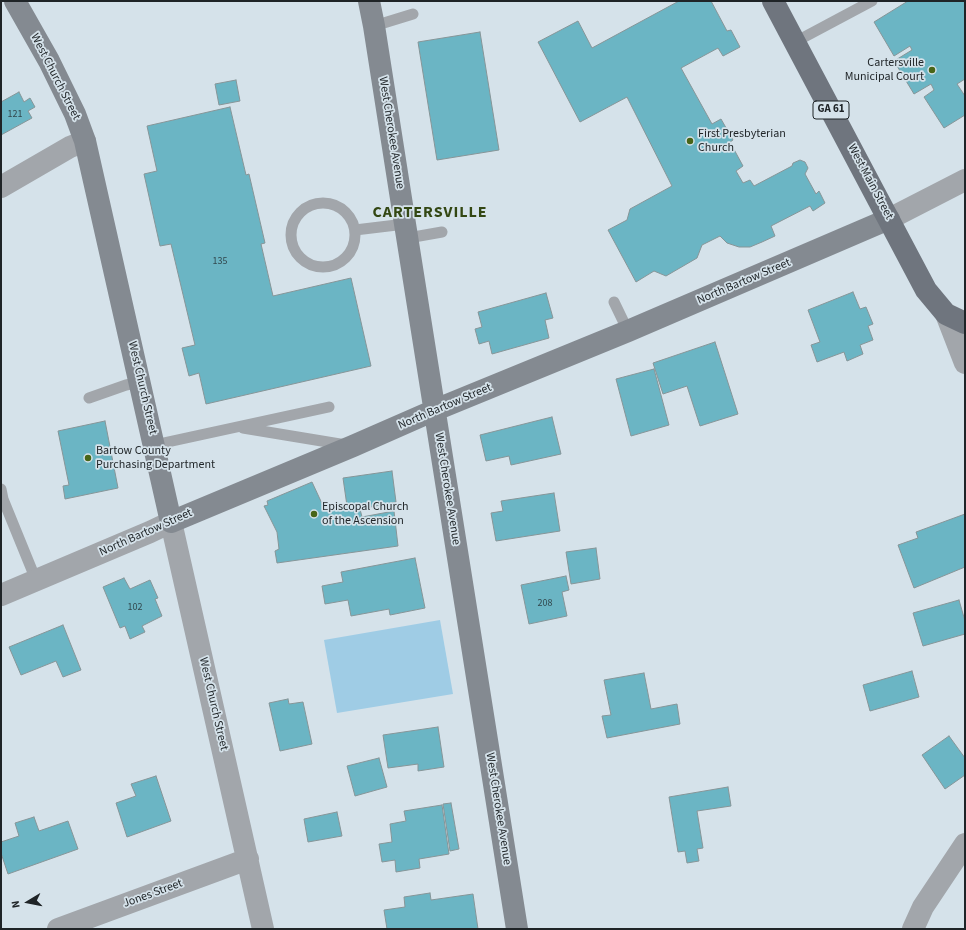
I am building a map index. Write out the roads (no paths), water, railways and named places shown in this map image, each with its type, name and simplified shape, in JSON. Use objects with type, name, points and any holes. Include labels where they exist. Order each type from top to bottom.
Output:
[{"type":"main road","name":"West Church Street","points":[[15,1],[49,61],[75,114],[86,141],[172,522]]},
{"type":"main road","name":"West Cherokee Avenue","points":[[368,1],[374,26],[517,929]]},
{"type":"main road","name":"West Main Street","points":[[773,1],[926,290],[956,318]]},
{"type":"main road","name":"North Bartow Street","points":[[172,522],[435,410],[628,331],[889,219]]},
{"type":"street","points":[[1,187],[70,147],[86,141]]},
{"type":"street","points":[[889,219],[965,180]]},
{"type":"street","name":"West Main Street","points":[[956,318],[965,363]]},
{"type":"street","name":"North Bartow Street","points":[[1,595],[172,522]]},
{"type":"street","name":"West Church Street","points":[[172,522],[263,929]]},
{"type":"street","points":[[913,929],[923,908],[965,844]]},
{"type":"street","name":"Jones Street","points":[[58,929],[248,859]]},
{"type":"lane","points":[[795,42],[872,1]]},
{"type":"lane","points":[[374,26],[413,14]]},
{"type":"lane","points":[[321,203],[331,204],[341,208],[348,215],[355,230],[353,245],[348,254],[341,261],[331,266],[310,264],[301,258],[295,249],[292,239],[292,229],[295,219],[306,208],[321,203]]},
{"type":"lane","points":[[355,230],[442,232]]},
{"type":"lane","points":[[614,302],[628,331]]},
{"type":"lane","points":[[89,398],[126,385],[140,382]]},
{"type":"lane","points":[[154,445],[329,407]]},
{"type":"lane","points":[[236,427],[353,446]]},
{"type":"lane","points":[[1,489],[3,499],[36,580]]},
{"type":"place","name":"Cartersville Municipal Court","points":[[932,70]]},
{"type":"place","name":"First Presbyterian Church","points":[[690,141]]},
{"type":"place","name":"Bartow County Purchasing Department","points":[[88,458]]},
{"type":"place","name":"Episcopal Church of the Ascension","points":[[314,514]]},
{"type":"district","name":"CARTERSVILLE","points":[[430,213]]}]
